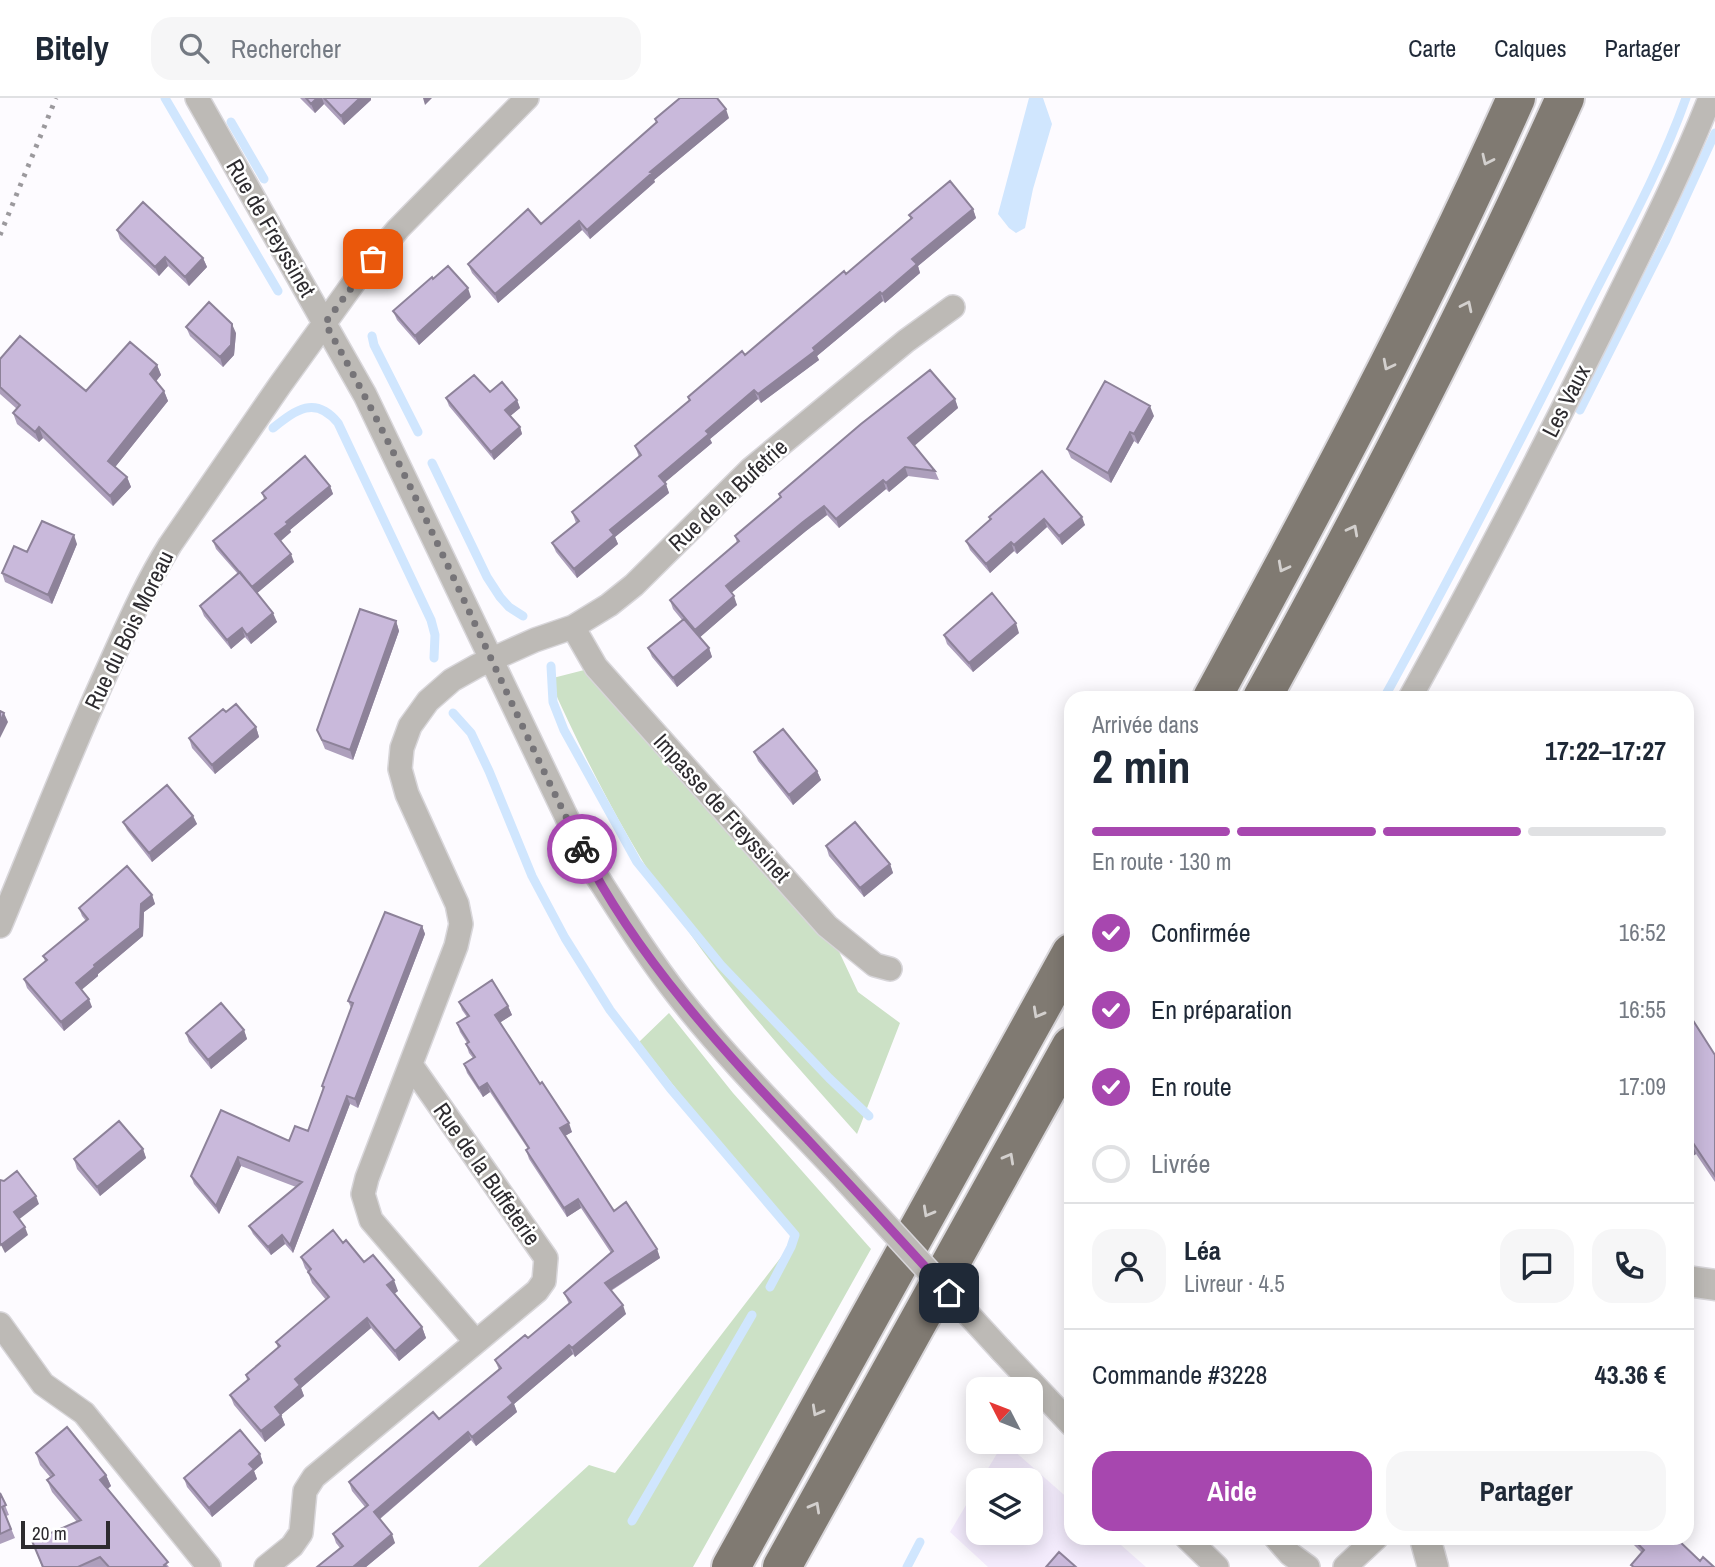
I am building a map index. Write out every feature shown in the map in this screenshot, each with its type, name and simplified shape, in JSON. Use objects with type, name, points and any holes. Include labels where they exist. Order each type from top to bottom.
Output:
[{"type":"highway","points":[[1216,691],[1358,424],[1516,98]]},
{"type":"highway","points":[[1266,691],[1404,432],[1490,259],[1565,98]]},
{"type":"highway","points":[[731,1567],[1064,966]]},
{"type":"highway","points":[[782,1567],[1064,1059]]},
{"type":"street","name":"Rue de Freyssinet","points":[[197,98],[365,395],[403,469],[490,660],[589,864],[625,922],[680,998],[761,1090],[1064,1417]]},
{"type":"street","name":"Rue du Bois Moreau","points":[[0,926],[67,760],[154,571],[223,466],[360,274],[398,229],[527,98]]},
{"type":"street","name":"Les Vaux","points":[[1414,691],[1495,542],[1560,414],[1638,257],[1710,98]]},
{"type":"street","name":"Rue de la Bufetrie","points":[[490,660],[573,627],[609,605],[634,585],[751,469],[906,341],[953,307]]},
{"type":"street","name":"Impasse de Freyssinet","points":[[573,627],[596,667],[827,926],[875,965],[890,969]]},
{"type":"street","name":"Rue de la Buffeterie","points":[[476,1342],[371,1220],[363,1194],[456,946],[461,924],[450,888],[407,794],[400,769],[402,748],[410,726],[428,701],[452,680],[490,660]]},
{"type":"street","name":"Rue de la Buffeterie","points":[[266,1567],[302,1534],[305,1491],[314,1476],[537,1291],[544,1281],[546,1258],[411,1065]]},
{"type":"street","points":[[1694,1282],[1715,1285]]},
{"type":"street","points":[[0,1324],[43,1384],[84,1413],[209,1567]]},
{"type":"street","points":[[1194,1545],[1217,1567]]},
{"type":"street","points":[[1282,1545],[1308,1567]]},
{"type":"street","points":[[1345,1567],[1369,1545]]},
{"type":"street","points":[[1427,1545],[1433,1567]]},
{"type":"shaded area","points":[[997,1454],[1018,1454],[1034,1468],[988,1468]]},
{"type":"shaded area","points":[[1043,1476],[1064,1495],[1064,1545],[1121,1545],[1146,1567],[988,1567],[950,1532],[966,1505],[966,1545],[1043,1545]]},
{"type":"green space","points":[[596,667],[827,926],[858,992],[900,1023],[857,1134],[717,970],[675,912],[623,828],[549,679]]},
{"type":"green space","points":[[669,1013],[733,1093],[871,1249],[693,1567],[478,1567],[589,1465],[615,1473],[795,1239],[639,1042]]},
{"type":"water","points":[[1029,98],[1043,98],[1052,124],[1025,228],[1016,233],[998,214]]},
{"type":"building","points":[[306,98],[317,98],[311,104]]},
{"type":"building","points":[[324,98],[360,98],[341,116]]},
{"type":"building","points":[[680,98],[717,98],[726,109],[650,172],[652,173],[587,230],[579,221],[495,294],[468,264],[528,209],[541,224],[657,122],[655,119]]},
{"type":"building","points":[[950,181],[973,209],[912,259],[917,264],[813,348],[815,351],[758,394],[754,390],[706,431],[709,434],[659,476],[666,484],[610,530],[614,535],[574,569],[552,543],[579,521],[572,512],[641,455],[635,446],[690,400],[688,397],[742,351],[745,355],[844,271],[846,274],[912,218],[909,215]]},
{"type":"building","points":[[143,202],[203,258],[185,277],[165,257],[155,267],[117,230]]},
{"type":"building","points":[[448,266],[468,288],[415,336],[393,311]]},
{"type":"building","points":[[209,302],[232,324],[231,345],[220,357],[186,327]]},
{"type":"building","points":[[20,336],[86,391],[130,342],[157,365],[150,374],[164,391],[108,461],[127,477],[110,496],[39,427],[35,432],[13,413],[20,405],[0,387],[0,359]]},
{"type":"building","points":[[930,370],[955,399],[908,438],[935,471],[905,467],[886,483],[883,480],[836,519],[824,506],[726,586],[734,596],[695,630],[670,600],[739,541],[735,536],[781,497],[779,494]]},
{"type":"building","points":[[474,375],[490,392],[502,382],[517,400],[505,410],[520,427],[491,452],[446,398]]},
{"type":"building","points":[[1105,381],[1150,406],[1134,434],[1130,432],[1108,473],[1067,449]]},
{"type":"building","points":[[305,456],[330,486],[275,534],[291,554],[252,587],[213,541],[266,498],[262,493]]},
{"type":"building","points":[[1042,471],[1082,517],[1059,536],[1044,519],[1014,545],[1011,542],[986,564],[966,541]]},
{"type":"building","points":[[42,521],[74,535],[48,595],[2,573],[14,546],[27,552]]},
{"type":"building","points":[[240,572],[273,613],[247,635],[242,628],[227,640],[200,606]]},
{"type":"building","points":[[992,593],[1016,623],[969,663],[944,635]]},
{"type":"building","points":[[360,609],[396,621],[350,750],[322,740],[317,730]]},
{"type":"building","points":[[684,619],[709,648],[673,678],[648,648]]},
{"type":"building","points":[[236,704],[256,727],[212,765],[189,738],[223,709],[226,712]]},
{"type":"building","points":[[783,729],[817,771],[789,795],[754,752]]},
{"type":"building","points":[[167,785],[193,816],[149,853],[123,822]]},
{"type":"building","points":[[855,822],[890,864],[860,888],[826,846]]},
{"type":"building","points":[[127,866],[152,895],[141,904],[140,928],[76,983],[89,999],[61,1022],[24,979],[47,960],[43,956],[88,919],[79,908]]},
{"type":"building","points":[[385,912],[422,926],[355,1099],[347,1096],[290,1245],[282,1235],[268,1247],[249,1226],[302,1182],[238,1157],[216,1206],[191,1176],[221,1110],[289,1141],[295,1126],[308,1131],[353,1003],[348,1001]]},
{"type":"building","points":[[492,980],[508,1006],[495,1015],[569,1123],[560,1128],[614,1211],[626,1202],[657,1249],[605,1283],[623,1305],[572,1348],[569,1345],[508,1397],[513,1403],[472,1437],[468,1432],[374,1512],[392,1534],[353,1567],[317,1567],[343,1546],[333,1534],[368,1505],[349,1482],[433,1412],[439,1419],[501,1368],[495,1360],[525,1335],[528,1338],[571,1302],[564,1293],[613,1251],[578,1199],[564,1208],[487,1083],[479,1088],[464,1064],[475,1057],[457,1023],[469,1016],[459,1002]]},
{"type":"building","points":[[221,1003],[244,1030],[208,1060],[186,1033]]},
{"type":"building","points":[[1694,1022],[1715,1055],[1715,1176],[1694,1144]]},
{"type":"building","points":[[119,1121],[143,1149],[97,1187],[74,1159]]},
{"type":"building","points":[[17,1171],[36,1196],[14,1212],[25,1227],[1,1245],[0,1180],[4,1181]]},
{"type":"building","points":[[333,1230],[343,1243],[346,1240],[364,1262],[373,1255],[394,1280],[387,1285],[422,1327],[395,1351],[367,1318],[295,1379],[300,1385],[275,1407],[281,1415],[261,1431],[230,1395],[249,1379],[246,1375],[280,1346],[276,1342],[329,1297],[308,1272],[311,1269],[301,1257]]},
{"type":"building","points":[[67,1427],[106,1475],[100,1480],[168,1562],[164,1565],[166,1567],[109,1567],[100,1557],[78,1567],[43,1567],[32,1541],[81,1520],[47,1480],[54,1475],[36,1453]]},
{"type":"building","points":[[240,1430],[260,1454],[249,1464],[254,1469],[209,1508],[184,1478]]},
{"type":"building","points":[[0,1493],[6,1505],[2,1507],[11,1529],[0,1534]]},
{"type":"building","points":[[1639,1545],[1683,1545],[1700,1561],[1703,1557],[1714,1567],[1631,1565],[1644,1550]]},
{"type":"building","points":[[1059,1552],[1076,1567],[1046,1567]]},
{"type":"waterway","points":[[165,98],[278,291]]},
{"type":"waterway","points":[[1388,691],[1485,509],[1637,210],[1686,98]]},
{"type":"waterway","points":[[231,122],[264,179]]},
{"type":"waterway","points":[[1580,410],[1666,240],[1715,133]]},
{"type":"waterway","points":[[372,336],[418,432]]},
{"type":"waterway","points":[[273,428],[306,408],[321,409],[338,423],[431,620],[435,635],[434,658]]},
{"type":"waterway","points":[[432,463],[487,577],[509,607],[523,616]]},
{"type":"waterway","points":[[551,666],[553,702],[564,730],[637,862],[721,965],[869,1116]]},
{"type":"waterway","points":[[453,713],[471,733],[532,876],[565,938],[610,1010],[670,1088],[795,1235],[770,1287]]},
{"type":"waterway","points":[[632,1521],[752,1315]]},
{"type":"waterway","points":[[907,1567],[920,1542]]},
{"type":"railway","points":[[0,235],[56,98]]},
{"type":"way so far","points":[[373,259],[325,323],[403,469],[490,660],[582,849]]},
{"type":"route","points":[[582,849],[625,922],[680,998],[761,1090],[949,1293]]}]
